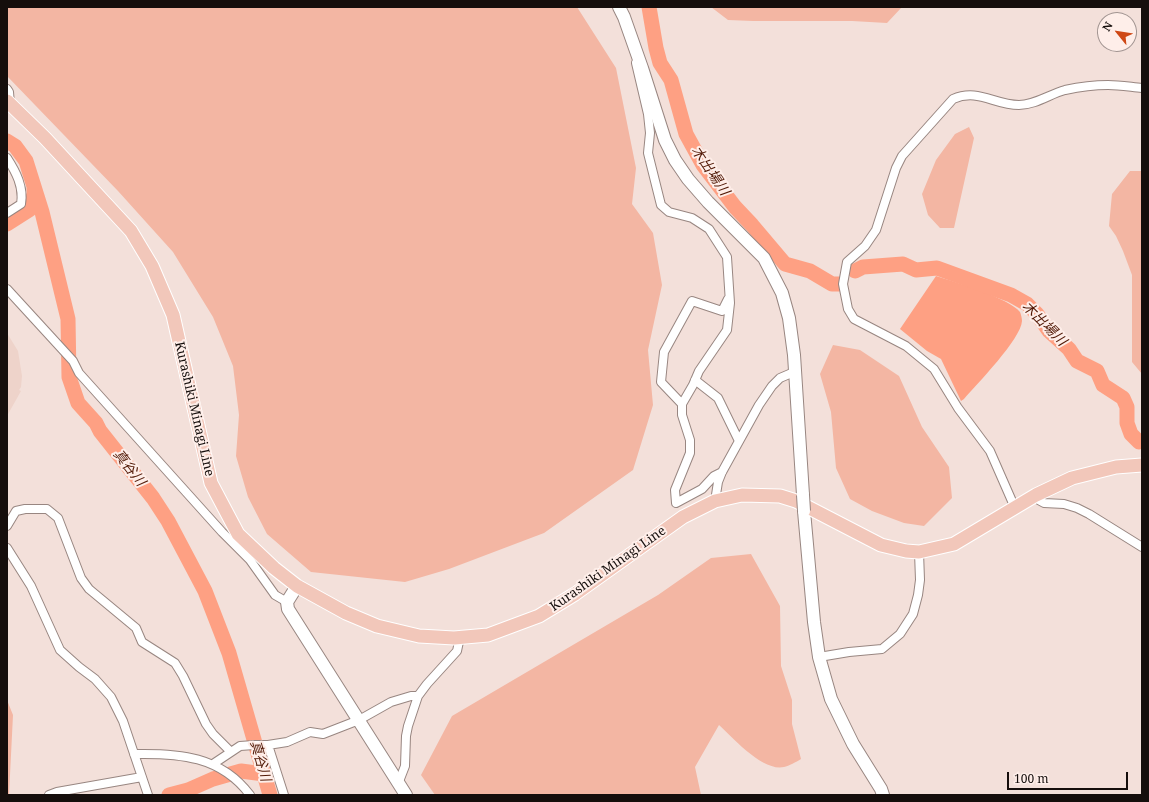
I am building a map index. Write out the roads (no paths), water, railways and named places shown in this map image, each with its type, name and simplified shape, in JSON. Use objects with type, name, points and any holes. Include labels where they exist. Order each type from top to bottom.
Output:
[{"type":"main road","name":"Kurashiki Minagi Line","points":[[8,104],[45,138],[131,230],[152,266],[173,315],[211,483],[238,534],[274,568],[297,586],[346,613],[377,626],[419,636],[460,637],[488,635],[539,616],[576,594],[683,517],[715,501],[742,495],[780,496],[796,501],[881,545],[906,551],[919,552],[954,544],[1036,495],[1072,478],[1116,467],[1142,465]]},
{"type":"street","points":[[619,7],[633,42],[665,140],[675,160],[688,179],[708,202],[764,258],[782,292],[789,318],[794,355],[804,511],[814,622],[819,657],[831,700],[853,744],[881,789],[883,795]]},
{"type":"street","points":[[633,42],[636,69],[648,114],[650,133],[648,153],[661,206],[669,212],[692,218],[709,229],[727,257],[730,296],[727,330],[699,371],[696,380],[682,404],[682,415],[690,440],[690,453],[675,490],[676,503],[702,489],[714,476],[722,472]]},
{"type":"street","points":[[1015,508],[990,451],[958,408],[934,368],[906,346],[854,319],[848,308],[843,284],[847,262],[865,246],[876,230],[896,168],[902,156],[953,99],[963,95],[974,95],[997,102],[1019,105],[1037,102],[1064,91],[1081,88],[1108,85],[1142,88]]},
{"type":"street","points":[[7,89],[8,104]]},
{"type":"street","points":[[7,158],[17,173],[23,196],[21,204],[7,213]]},
{"type":"street","points":[[7,289],[73,362],[84,379],[222,532],[250,560],[276,595],[287,602]]},
{"type":"street","points":[[682,404],[661,382],[664,352],[692,301],[722,311],[730,296]]},
{"type":"street","points":[[715,501],[718,482],[722,472],[772,386],[780,378],[794,372]]},
{"type":"street","points":[[696,380],[718,398],[739,441]]},
{"type":"street","points":[[1036,495],[1036,498],[1044,503],[1064,504],[1077,508],[1142,547]]},
{"type":"street","points":[[7,526],[16,511],[25,509],[48,509],[58,518],[81,578],[89,589],[136,628],[142,642],[175,663],[206,724],[213,734],[231,752]]},
{"type":"street","points":[[7,548],[32,586],[60,650],[95,679],[111,697],[123,721],[148,795]]},
{"type":"street","points":[[819,657],[882,649],[900,634],[913,614],[918,595],[920,580],[919,552]]},
{"type":"street","points":[[297,586],[287,602],[288,609],[406,795]]},
{"type":"street","points":[[398,784],[405,766],[406,736],[418,696],[457,651],[460,637]]},
{"type":"street","points":[[213,764],[240,746],[254,744],[268,745],[287,742],[310,732],[323,734],[359,720],[391,702],[411,696],[418,696]]},
{"type":"street","points":[[268,745],[284,795]]},
{"type":"street","points":[[134,754],[171,754],[209,762],[234,777],[250,795]]},
{"type":"street","points":[[50,795],[57,792],[142,777]]},
{"type":"waterway","name":"木出場川","points":[[649,7],[660,63],[671,80],[686,134],[703,165],[735,207],[785,264],[810,271],[832,284],[839,284]]},
{"type":"waterway","name":"真谷川","points":[[7,141],[15,146],[26,161],[42,212],[68,319],[69,377],[78,403],[96,423],[100,431],[153,498],[168,521],[205,591],[229,653],[270,795]]},
{"type":"waterway","points":[[7,224],[29,210],[34,194],[34,188]]},
{"type":"waterway","name":"木出場川","points":[[855,271],[863,267],[903,264],[916,270],[937,268],[1011,295],[1027,304],[1037,314],[1049,331],[1069,349],[1077,361],[1097,371],[1103,385],[1123,398],[1127,407],[1127,423],[1131,434],[1139,442]]},
{"type":"waterway","points":[[169,795],[188,790],[213,779],[241,771],[264,774]]}]
